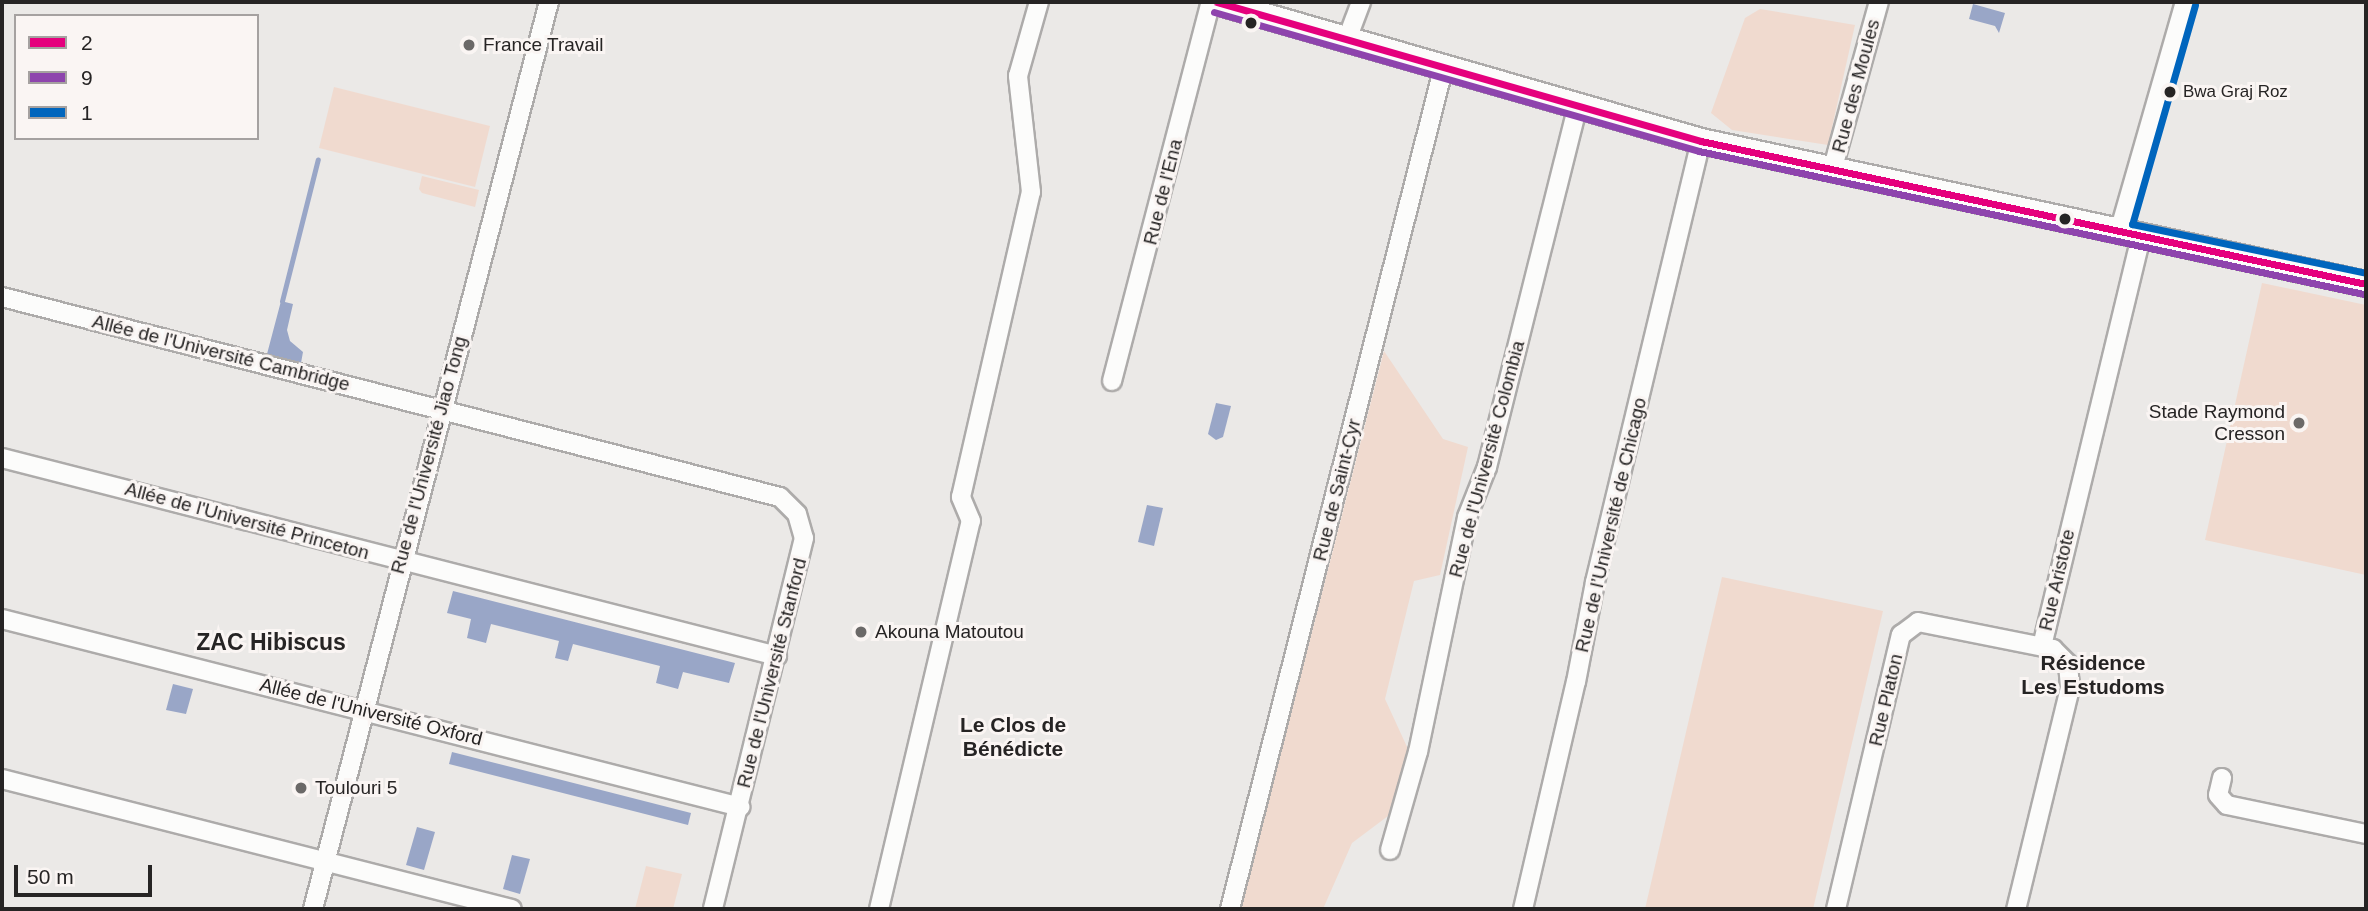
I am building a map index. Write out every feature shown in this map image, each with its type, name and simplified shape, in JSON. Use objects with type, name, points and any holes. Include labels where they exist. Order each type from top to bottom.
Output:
[{"type":"main road","points":[[1224,3],[1346,42],[1577,109],[1701,141],[2366,284]]},
{"type":"street","name":"Rue de l'Université Jiao Tong","points":[[313,909],[401,561],[549,2]]},
{"type":"street","points":[[879,909],[971,521],[961,497],[1031,192],[1018,76],[1039,2]]},
{"type":"street","points":[[1346,42],[1361,2]]},
{"type":"street","name":"Rue des Moules","points":[[1832,171],[1879,2]]},
{"type":"street","name":"Rue Aristote","points":[[2016,909],[2070,688],[2065,657],[2042,646],[2130,234],[2185,2]]},
{"type":"street","name":"Rue de l'Ena","points":[[1112,381],[1224,3]]},
{"type":"street","name":"Rue de Saint-Cyr","points":[[1230,909],[1443,70]]},
{"type":"street","name":"Rue de l'Université Colombia","points":[[1390,850],[1418,752],[1467,517],[1487,467],[1577,109]]},
{"type":"street","name":"Rue de l’Université de Chicago","points":[[1523,909],[1598,569],[1701,141]]},
{"type":"street","name":"Allée de l'Université Cambridge","points":[[2,297],[441,410]]},
{"type":"street","name":"Rue de l'Université Stanford","points":[[441,410],[780,497],[797,514],[804,538],[713,909]]},
{"type":"street","name":"Allée de l'Université Princeton","points":[[2,458],[777,656]]},
{"type":"street","name":"Allée de l'Université Oxford","points":[[2,619],[740,807]]},
{"type":"street","name":"Rue Platon","points":[[1836,909],[1906,627],[1925,622],[2042,646]]},
{"type":"street","points":[[2222,778],[2218,795],[2227,805],[2366,834]]},
{"type":"street","points":[[2,779],[512,909]]},
{"type":"shaded area","points":[[1760,9],[1855,25],[1828,145],[1732,130],[1711,113],[1745,18]]},
{"type":"shaded area","points":[[334,87],[490,126],[475,187],[319,148]]},
{"type":"shaded area","points":[[422,176],[479,190],[475,207],[422,193],[419,189]]},
{"type":"shaded area","name":"Stade Raymond Cresson","points":[[2262,283],[2366,305],[2366,575],[2205,540]]},
{"type":"shaded area","points":[[1384,351],[1443,439],[1468,447],[1440,575],[1414,581],[1385,699],[1408,749],[1388,816],[1352,843],[1323,909],[1241,909]]},
{"type":"shaded area","points":[[1722,577],[1883,611],[1813,909],[1645,909]]},
{"type":"shaded area","points":[[646,866],[682,874],[673,909],[635,909]]},
{"type":"water","points":[[1973,4],[2005,13],[1999,33],[1995,26],[1969,19]]},
{"type":"water","points":[[281,301],[293,304],[287,330],[290,341],[303,352],[301,363],[267,354]]},
{"type":"water","points":[[1216,403],[1231,406],[1223,437],[1216,440],[1208,434]]},
{"type":"water","points":[[1147,505],[1163,508],[1154,546],[1138,542]]},
{"type":"water","points":[[453,591],[735,663],[729,683],[683,672],[678,689],[656,683],[660,666],[573,644],[568,661],[555,658],[559,641],[491,624],[486,643],[467,638],[471,619],[447,613]]},
{"type":"water","points":[[173,684],[193,689],[186,714],[166,710]]},
{"type":"water","points":[[452,752],[691,813],[688,825],[449,764]]},
{"type":"water","points":[[417,827],[435,832],[424,870],[406,865]]},
{"type":"water","points":[[512,855],[530,859],[520,894],[503,889]]},
{"type":"waterway","points":[[282,301],[318,159]]},
{"type":"transit line","name":"2","points":[[1217,2],[1701,141],[2366,284]]},
{"type":"transit line","name":"1","points":[[2195,5],[2132,224],[2366,273]]},
{"type":"transit line","name":"9","points":[[1214,12],[1699,151],[2364,294]]},
{"type":"place","name":"France Travail","points":[[469,45]]},
{"type":"place","name":"Bwa Graj Roz","points":[[2170,92]]},
{"type":"place","name":"Stade Raymond Cresson","points":[[2299,423]]},
{"type":"place","name":"Akouna Matoutou","points":[[861,632]]},
{"type":"place","name":"Toulouri 5","points":[[301,788]]},
{"type":"district","name":"ZAC Hibiscus","points":[[271,642]]},
{"type":"district","name":"Résidence Les Estudoms","points":[[2093,675]]},
{"type":"district","name":"Le Clos de Bénédicte","points":[[1013,737]]}]
